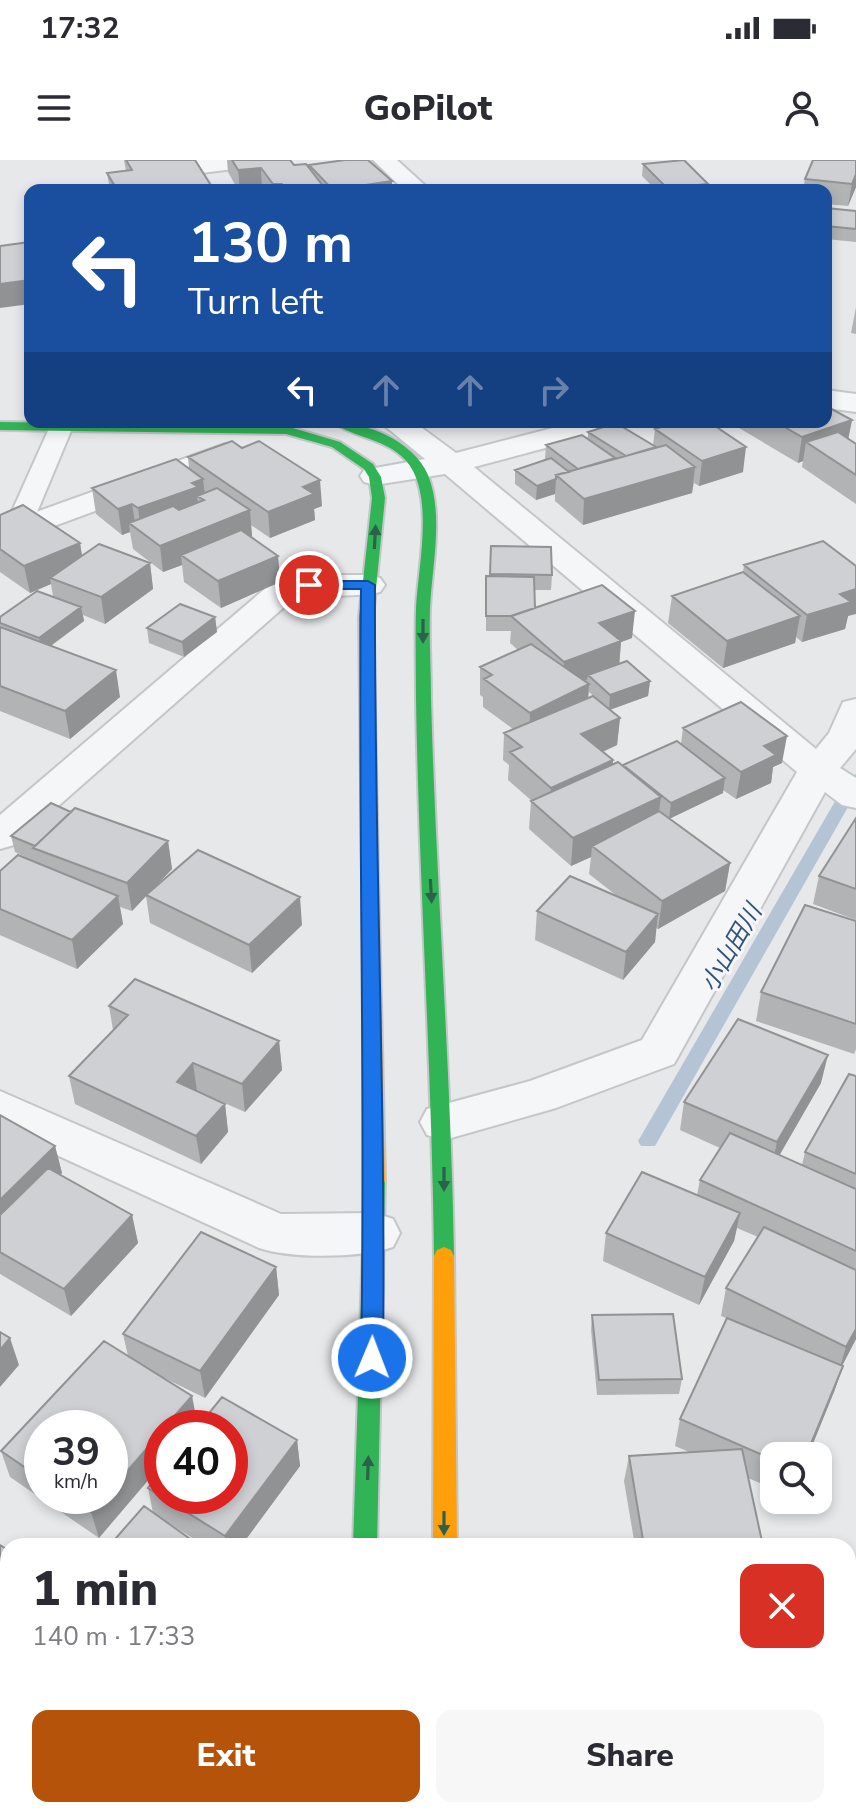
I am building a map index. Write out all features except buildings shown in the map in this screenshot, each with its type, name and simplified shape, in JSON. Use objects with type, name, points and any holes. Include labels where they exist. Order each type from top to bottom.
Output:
[{"type":"street","points":[[155,172],[249,160]]},
{"type":"street","points":[[384,160],[411,184]]},
{"type":"street","points":[[832,400],[856,403]]},
{"type":"street","points":[[0,426],[24,426]]},
{"type":"street","points":[[165,428],[286,430],[324,441],[356,455],[375,476],[378,490],[375,548],[368,585],[367,761],[382,1161],[375,1233],[365,1538]]},
{"type":"street","points":[[354,428],[436,467]]},
{"type":"street","points":[[400,428],[436,467],[818,770],[856,796]]},
{"type":"street","points":[[375,476],[436,467],[587,428]]},
{"type":"street","points":[[9,532],[225,453]]},
{"type":"street","points":[[436,467],[423,586],[423,749],[440,1139],[445,1538]]},
{"type":"street","points":[[0,836],[279,594],[309,585],[368,585]]},
{"type":"street","points":[[440,1139],[539,1096],[658,1052],[818,770],[847,736],[856,710]]},
{"type":"street","points":[[0,1109],[277,1234],[375,1233]]},
{"type":"lane","points":[[9,532],[60,428]]},
{"type":"waterway","name":"小山田川","points":[[648,1141],[856,779]]},
{"type":"traffic: fast","points":[[0,426],[24,426]]},
{"type":"traffic: fast","points":[[143,428],[286,430],[348,451],[368,466],[375,477],[377,527],[366,618],[370,867]]},
{"type":"traffic: fast","points":[[354,428],[395,446],[414,462],[425,485],[428,502],[423,621],[424,700],[441,1097],[444,1256]]},
{"type":"traffic: fast","points":[[365,1538],[375,1181]]},
{"type":"traffic: slow","points":[[370,867],[375,1181]]},
{"type":"traffic: slow","points":[[444,1256],[445,1538]]},
{"type":"route","points":[[309,585],[368,585],[367,761],[375,1163],[372,1358]]}]
